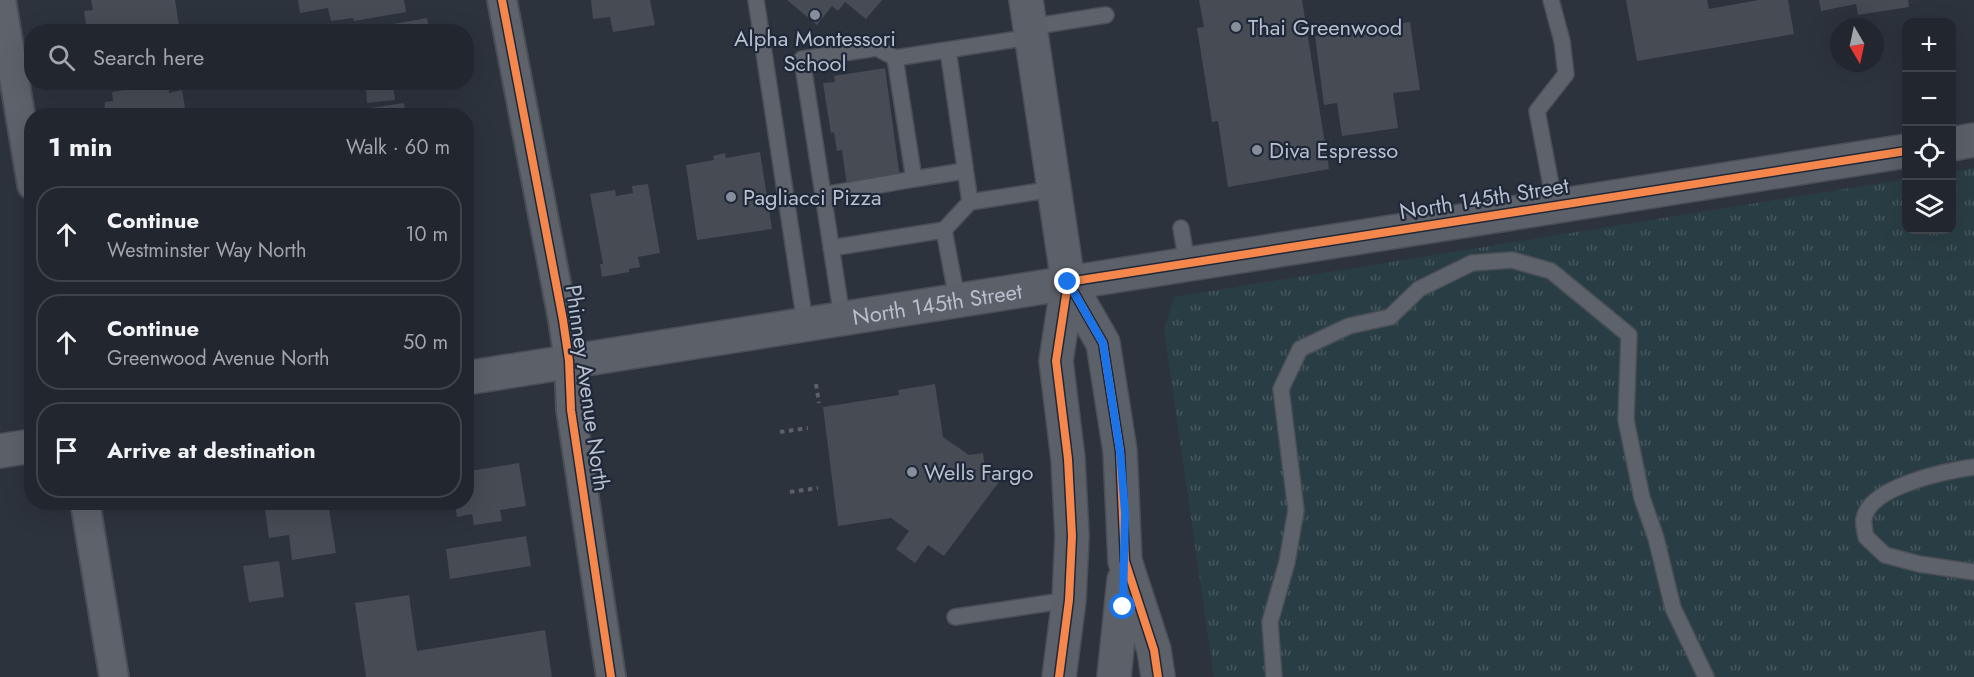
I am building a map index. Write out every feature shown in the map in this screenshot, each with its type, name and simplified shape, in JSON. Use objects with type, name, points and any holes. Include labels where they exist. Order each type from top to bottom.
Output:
[{"type":"main road","points":[[1029,21],[1068,282],[1056,361],[1071,501],[1069,600],[1059,677]]},
{"type":"main road","points":[[1956,143],[1974,140]]},
{"type":"main road","name":"North 145th Street","points":[[474,377],[1902,152]]},
{"type":"main road","points":[[1068,282],[1103,343],[1120,451],[1125,561],[1123,607],[1114,677]]},
{"type":"main road","points":[[0,451],[24,447]]},
{"type":"main road","points":[[1125,561],[1154,650],[1158,677]]},
{"type":"street","points":[[1,0],[24,137]]},
{"type":"street","name":"Phinney Avenue North","points":[[502,0],[569,361],[571,410],[611,677]]},
{"type":"street","points":[[86,510],[114,677]]},
{"type":"lane","points":[[756,0],[806,323]]},
{"type":"lane","points":[[1551,0],[1562,41],[1566,74],[1537,111],[1555,206]]},
{"type":"lane","points":[[842,317],[802,59],[877,48],[895,58],[948,50],[1029,21],[1106,15]]},
{"type":"lane","points":[[948,50],[970,202]]},
{"type":"lane","points":[[895,58],[914,179]]},
{"type":"lane","points":[[823,195],[964,171]]},
{"type":"lane","points":[[831,248],[944,230],[970,202],[1054,189]]},
{"type":"lane","points":[[1181,228],[1187,264]]},
{"type":"lane","points":[[944,230],[957,299]]},
{"type":"lane","points":[[1274,677],[1270,622],[1287,562],[1296,510],[1281,389],[1300,349],[1349,326],[1390,317],[1419,289],[1472,263],[1512,260],[1551,271],[1629,335],[1626,420],[1642,498],[1656,538],[1673,608],[1706,677]]},
{"type":"lane","points":[[1974,467],[1930,474],[1875,500],[1864,518],[1866,537],[1885,555],[1919,564],[1974,572]]},
{"type":"lane","points":[[955,617],[1069,600]]},
{"type":"path","points":[[816,384],[819,403]]},
{"type":"path","points":[[780,432],[808,428]]},
{"type":"path","points":[[790,492],[818,488]]},
{"type":"green space","points":[[1974,168],[1974,677],[1214,677],[1164,330],[1174,297],[1902,180],[1902,234],[1956,234],[1956,171]]},
{"type":"building","points":[[91,0],[175,0],[179,24],[86,24],[84,11],[93,10]]},
{"type":"building","points":[[298,0],[404,0],[406,12],[354,21],[353,18],[331,21],[328,8],[300,13]]},
{"type":"building","points":[[591,0],[650,0],[655,25],[613,32],[610,17],[593,19]]},
{"type":"building","name":"Alpha Montessori School","points":[[787,0],[882,0],[866,19],[845,2],[838,11],[832,6],[817,25]]},
{"type":"building","points":[[1199,0],[1302,0],[1329,169],[1228,187],[1218,121],[1212,122],[1197,28],[1204,27]]},
{"type":"building","points":[[1626,0],[1707,0],[1709,9],[1758,0],[1788,0],[1794,34],[1637,61]]},
{"type":"building","points":[[1819,0],[1908,0],[1909,7],[1858,15],[1856,4],[1821,11]]},
{"type":"building","points":[[427,18],[428,24],[394,24]]},
{"type":"building","points":[[1410,22],[1420,90],[1393,93],[1398,128],[1342,136],[1337,103],[1324,105],[1315,36]]},
{"type":"building","points":[[885,68],[900,178],[847,186],[842,150],[837,151],[834,132],[831,133],[823,83],[835,82],[834,76]]},
{"type":"building","points":[[169,90],[169,93],[182,90],[185,108],[105,108],[105,102],[113,101],[112,92]]},
{"type":"building","points":[[366,90],[394,90],[395,100],[367,103]]},
{"type":"building","points":[[404,103],[405,108],[370,108]]},
{"type":"building","points":[[760,152],[772,229],[697,240],[686,165],[714,160],[713,156],[725,153],[726,158]]},
{"type":"building","points":[[648,184],[660,253],[638,257],[640,267],[629,269],[629,272],[602,277],[600,264],[603,264],[590,194],[615,190],[616,196],[633,193],[632,186]]},
{"type":"building","name":"Wells Fargo","points":[[935,384],[943,437],[969,455],[983,453],[985,468],[1001,479],[944,556],[928,545],[915,563],[896,549],[909,531],[891,518],[838,526],[823,407],[899,395],[898,390]]},
{"type":"building","points":[[519,463],[526,506],[500,510],[502,521],[474,525],[472,514],[457,517],[456,510],[474,510],[474,470]]},
{"type":"building","points":[[265,510],[329,510],[336,553],[292,560],[289,535],[269,538]]},
{"type":"building","points":[[526,536],[531,566],[450,579],[446,549]]},
{"type":"building","points":[[279,561],[284,597],[249,602],[243,566]]},
{"type":"building","points":[[409,595],[417,651],[545,630],[552,677],[366,677],[355,603]]},
{"type":"cycle path","points":[[502,0],[563,320],[569,361],[571,410],[611,677]]},
{"type":"cycle path","points":[[1068,282],[1902,152]]},
{"type":"cycle path","points":[[1068,282],[1103,343],[1120,451],[1125,561],[1154,650],[1158,677]]},
{"type":"cycle path","points":[[1059,677],[1069,600],[1072,536],[1068,459],[1056,361],[1068,282]]},
{"type":"place","name":"Alpha Montessori School","points":[[815,15]]},
{"type":"place","name":"Thai Greenwood","points":[[1236,27]]},
{"type":"place","name":"Diva Espresso","points":[[1257,150]]},
{"type":"place","name":"Pagliacci Pizza","points":[[731,197]]},
{"type":"place","name":"Wells Fargo","points":[[912,472]]},
{"type":"route","points":[[1068,282],[1103,343],[1120,451],[1125,513],[1123,607]]}]
